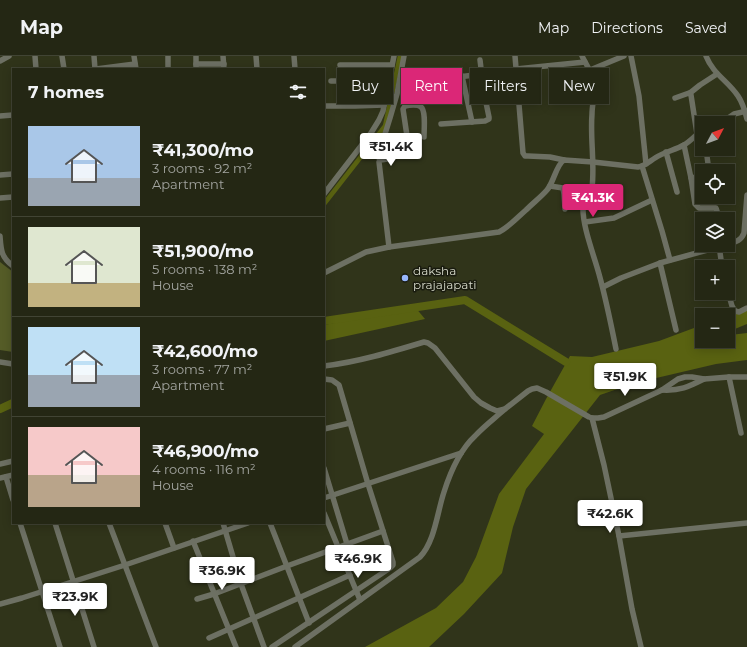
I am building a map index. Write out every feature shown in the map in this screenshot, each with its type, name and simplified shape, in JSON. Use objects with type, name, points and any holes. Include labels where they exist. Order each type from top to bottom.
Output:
[{"type":"street","points":[[0,61],[9,56]]},
{"type":"street","points":[[35,56],[36,68]]},
{"type":"street","points":[[62,56],[64,68]]},
{"type":"street","points":[[94,56],[95,68]]},
{"type":"street","points":[[116,68],[136,67],[134,56]]},
{"type":"street","points":[[168,56],[168,68]]},
{"type":"street","points":[[196,56],[196,66],[224,66],[223,56]]},
{"type":"street","points":[[256,56],[257,68]]},
{"type":"street","points":[[294,56],[295,68]]},
{"type":"street","points":[[340,65],[392,66],[394,56]]},
{"type":"street","points":[[389,247],[379,165],[380,160],[375,150],[385,134],[397,94],[404,56]]},
{"type":"street","points":[[515,56],[516,68]]},
{"type":"street","points":[[595,68],[624,56]]},
{"type":"street","points":[[631,56],[639,96],[644,165],[652,200],[670,260]]},
{"type":"street","points":[[706,56],[710,65],[717,74],[738,95],[746,111],[747,119]]},
{"type":"street","points":[[523,68],[583,59],[589,68]]},
{"type":"street","points":[[480,60],[481,68]]},
{"type":"street","points":[[675,98],[690,94],[700,85],[717,74]]},
{"type":"street","points":[[470,75],[462,76],[472,122]]},
{"type":"street","points":[[331,81],[337,81]]},
{"type":"street","points":[[690,94],[692,95],[696,116]]},
{"type":"street","points":[[441,124],[485,121],[489,119],[486,104]]},
{"type":"street","points":[[519,104],[524,156],[550,157],[564,160],[638,167],[644,165],[657,156],[684,145],[695,136]]},
{"type":"street","points":[[593,104],[592,135],[594,162],[592,190],[583,204],[585,222],[603,287],[616,349]]},
{"type":"street","points":[[325,106],[384,105],[380,120],[376,127],[325,193]]},
{"type":"street","points":[[380,160],[391,157],[389,144],[390,140],[403,140],[407,136],[403,109],[405,106],[418,105],[422,108],[424,114],[424,137]]},
{"type":"street","points":[[731,116],[746,111]]},
{"type":"street","points":[[0,116],[12,115]]},
{"type":"street","points":[[684,145],[692,178],[695,204],[700,208],[716,208],[717,212]]},
{"type":"street","points":[[666,152],[678,192]]},
{"type":"street","points":[[325,272],[366,252],[389,247],[499,232],[507,227],[546,191],[550,186],[558,167],[564,160]]},
{"type":"street","points":[[0,175],[12,174]]},
{"type":"street","points":[[550,186],[563,188],[565,209]]},
{"type":"street","points":[[735,242],[743,237],[747,195]]},
{"type":"street","points":[[0,198],[12,197]]},
{"type":"street","points":[[585,222],[614,218],[652,200]]},
{"type":"street","points":[[0,236],[1,252],[4,258],[12,265]]},
{"type":"street","points":[[603,287],[621,278],[660,263],[698,252]]},
{"type":"street","points":[[660,263],[676,330]]},
{"type":"street","points":[[730,300],[735,311],[739,312],[747,308]]},
{"type":"street","points":[[325,366],[342,364],[424,342],[435,348],[481,403],[497,410],[505,409]]},
{"type":"street","points":[[0,362],[12,364]]},
{"type":"street","points":[[295,647],[426,552],[448,480],[461,453],[474,436],[528,391],[537,388],[590,417],[604,417],[662,390],[678,379],[685,377],[747,378]]},
{"type":"street","points":[[729,377],[741,433]]},
{"type":"street","points":[[662,390],[672,391],[682,389],[704,378]]},
{"type":"street","points":[[272,647],[393,566],[393,560],[368,484],[339,385],[332,380],[325,379]]},
{"type":"street","points":[[590,417],[604,465],[619,536],[632,610],[641,647]]},
{"type":"street","points":[[325,429],[350,423]]},
{"type":"street","points":[[325,498],[461,453]]},
{"type":"street","points":[[0,464],[12,461]]},
{"type":"street","points":[[325,472],[347,544]]},
{"type":"street","points":[[3,477],[12,498]]},
{"type":"street","points":[[325,516],[360,600]]},
{"type":"street","points":[[619,536],[747,523]]},
{"type":"street","points":[[20,524],[60,647]]},
{"type":"street","points":[[55,524],[94,647]]},
{"type":"street","points":[[109,524],[156,647]]},
{"type":"street","points":[[165,524],[174,548]]},
{"type":"street","points":[[223,524],[241,584],[264,647]]},
{"type":"street","points":[[0,604],[43,592],[245,524]]},
{"type":"street","points":[[270,524],[309,623]]},
{"type":"street","points":[[197,599],[383,531]]},
{"type":"street","points":[[193,541],[236,647]]},
{"type":"street","points":[[209,638],[350,575]]},
{"type":"shaded area","points":[[0,262],[12,271],[12,352],[0,350]]},
{"type":"shaded area","points":[[415,307],[425,319],[325,341],[325,325]]},
{"type":"shaded area","points":[[747,308],[747,324],[735,329],[735,312]]},
{"type":"shaded area","points":[[695,328],[695,348],[735,348],[735,334],[747,333],[747,360],[716,364],[635,383],[600,395],[526,489],[513,527],[502,573],[464,614],[429,647],[365,647],[436,608],[463,582],[476,557],[499,494],[544,434],[532,426],[570,356],[592,357],[659,341]]},
{"type":"waterway","points":[[325,203],[385,126],[400,56]]},
{"type":"waterway","points":[[325,321],[465,300],[566,362]]},
{"type":"waterway","points":[[0,409],[12,403]]},
{"type":"place","name":"daksha prajajapati","points":[[405,278]]}]
